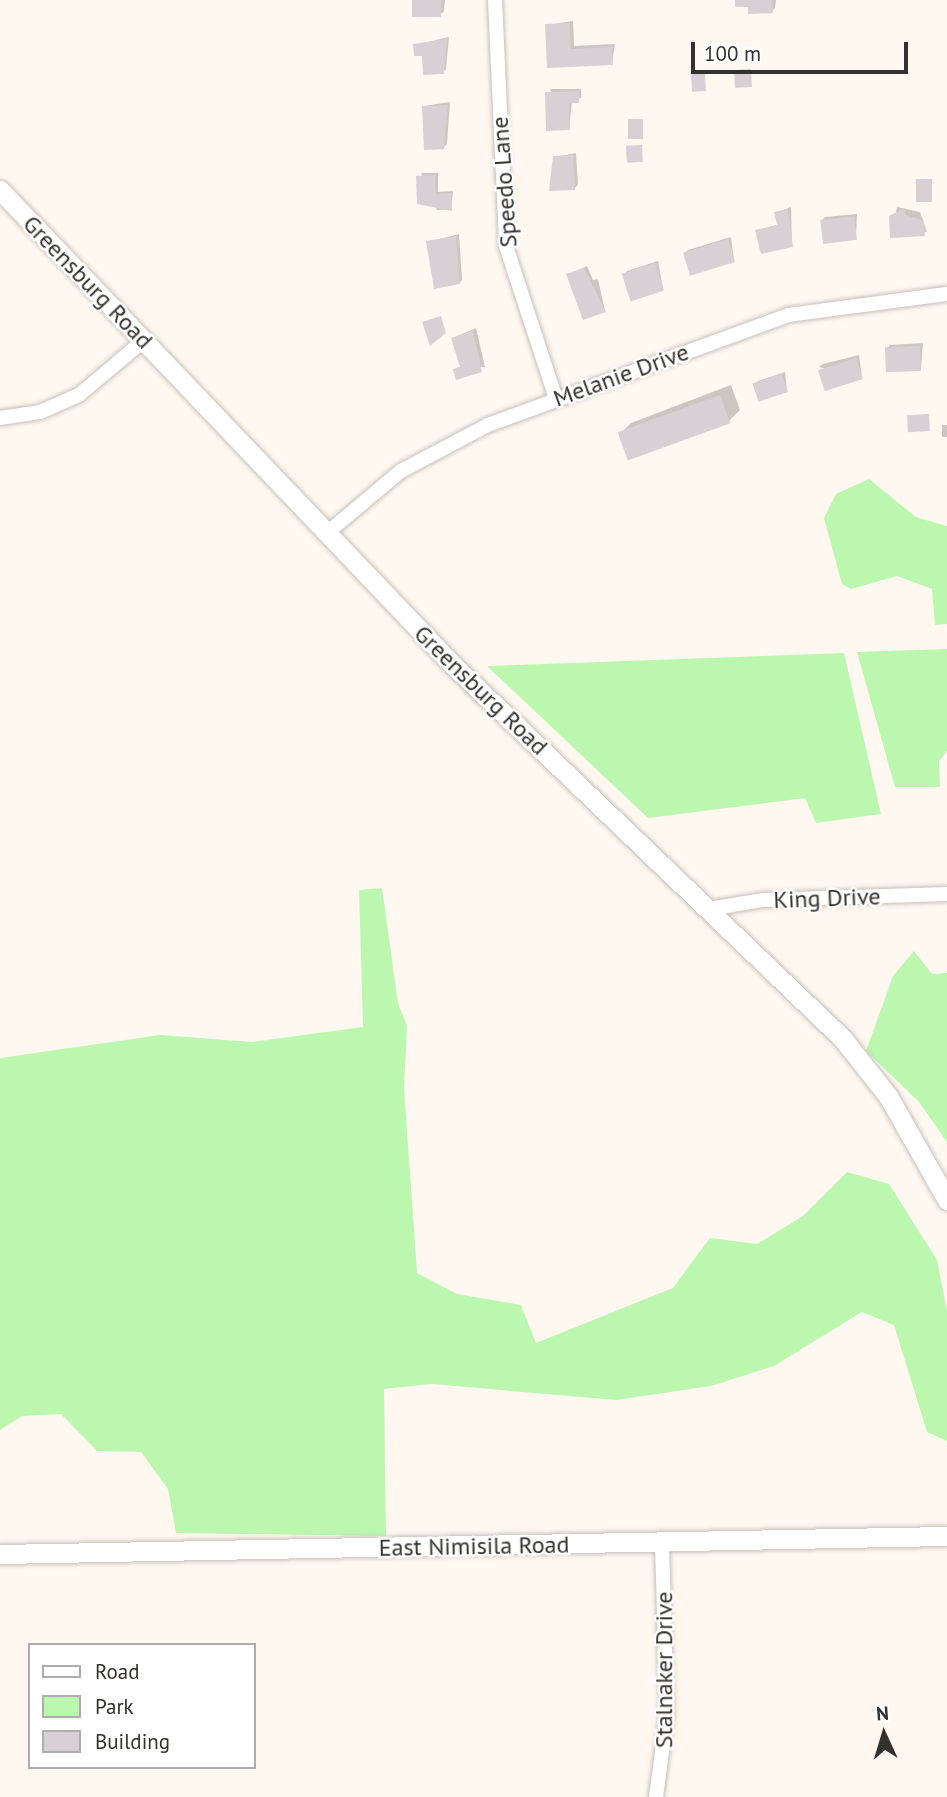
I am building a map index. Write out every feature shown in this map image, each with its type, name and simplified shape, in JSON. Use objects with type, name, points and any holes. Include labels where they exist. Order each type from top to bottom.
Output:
[{"type":"main road","name":"Greensburg Road","points":[[0,190],[452,664],[709,909],[867,1068],[947,1199]]},
{"type":"main road","name":"East Nimisila Road","points":[[0,1554],[947,1536]]},
{"type":"street","name":"Speedo Lane","points":[[495,0],[506,246],[556,399]]},
{"type":"street","name":"Melanie Drive","points":[[327,533],[430,453],[556,399],[789,315],[947,294]]},
{"type":"street","points":[[0,418],[40,412],[79,395],[144,341]]},
{"type":"street","name":"King Drive","points":[[709,909],[763,900],[947,894]]},
{"type":"street","name":"Stalnaker Drive","points":[[656,1797],[667,1714],[662,1543]]},
{"type":"green space","points":[[869,479],[916,517],[947,526],[947,624],[935,625],[932,589],[897,576],[851,589],[842,584],[824,518],[836,494]]},
{"type":"green space","points":[[947,649],[947,751],[939,761],[940,787],[895,787],[857,652]]},
{"type":"green space","points":[[844,653],[881,814],[816,823],[805,798],[648,818],[487,666]]},
{"type":"green space","points":[[382,888],[398,1003],[407,1026],[404,1088],[417,1273],[457,1294],[521,1305],[536,1343],[673,1288],[710,1238],[757,1244],[803,1216],[847,1172],[889,1184],[937,1260],[947,1311],[947,1441],[927,1432],[894,1325],[862,1312],[774,1366],[711,1386],[616,1400],[431,1384],[384,1389],[386,1536],[176,1533],[168,1489],[141,1452],[97,1451],[61,1414],[22,1416],[0,1430],[0,1058],[160,1035],[253,1042],[363,1027],[359,890]]},
{"type":"green space","points":[[914,951],[932,974],[947,973],[947,1142],[919,1102],[866,1051],[893,976]]},
{"type":"building","points":[[412,0],[441,0],[441,17],[412,17]]},
{"type":"building","points":[[735,0],[772,0],[773,13],[748,14],[748,7],[735,7]]},
{"type":"building","points":[[570,23],[571,49],[612,47],[613,65],[547,68],[545,24]]},
{"type":"building","points":[[447,39],[444,74],[423,75],[422,56],[414,56],[413,44]]},
{"type":"building","points":[[751,69],[752,87],[735,88],[734,70]]},
{"type":"building","points":[[705,72],[706,91],[692,92],[691,73]]},
{"type":"building","points":[[579,91],[579,103],[569,103],[570,130],[546,131],[545,92]]},
{"type":"building","points":[[448,105],[444,149],[424,150],[422,106]]},
{"type":"building","points":[[628,119],[643,119],[643,139],[628,139]]},
{"type":"building","points":[[642,145],[643,162],[627,163],[626,146]]},
{"type":"building","points":[[573,155],[575,190],[549,191],[553,156]]},
{"type":"building","points":[[435,175],[436,194],[451,193],[452,211],[417,204],[416,176]]},
{"type":"building","points":[[916,179],[932,179],[932,202],[916,202]]},
{"type":"building","points":[[905,208],[906,215],[924,221],[925,236],[890,238],[889,216]]},
{"type":"building","points":[[788,209],[793,247],[761,254],[755,230],[777,225],[774,212]]},
{"type":"building","points":[[854,216],[857,240],[823,244],[820,220]]},
{"type":"building","points":[[456,236],[460,284],[434,289],[426,241]]},
{"type":"building","points":[[728,239],[735,262],[690,276],[683,253]]},
{"type":"building","points":[[655,263],[664,291],[631,301],[622,274]]},
{"type":"building","points":[[584,268],[606,312],[583,320],[566,274]]},
{"type":"building","points":[[441,316],[446,333],[430,346],[422,322]]},
{"type":"building","points":[[473,330],[482,372],[456,380],[453,369],[460,367],[451,338]]},
{"type":"building","points":[[920,346],[921,371],[886,372],[885,347]]},
{"type":"building","points":[[856,358],[863,379],[825,391],[818,370]]},
{"type":"building","points":[[782,374],[788,392],[758,402],[753,384]]},
{"type":"building","points":[[720,395],[730,423],[628,460],[618,432]]},
{"type":"building","points":[[929,414],[930,431],[908,432],[907,415]]}]
